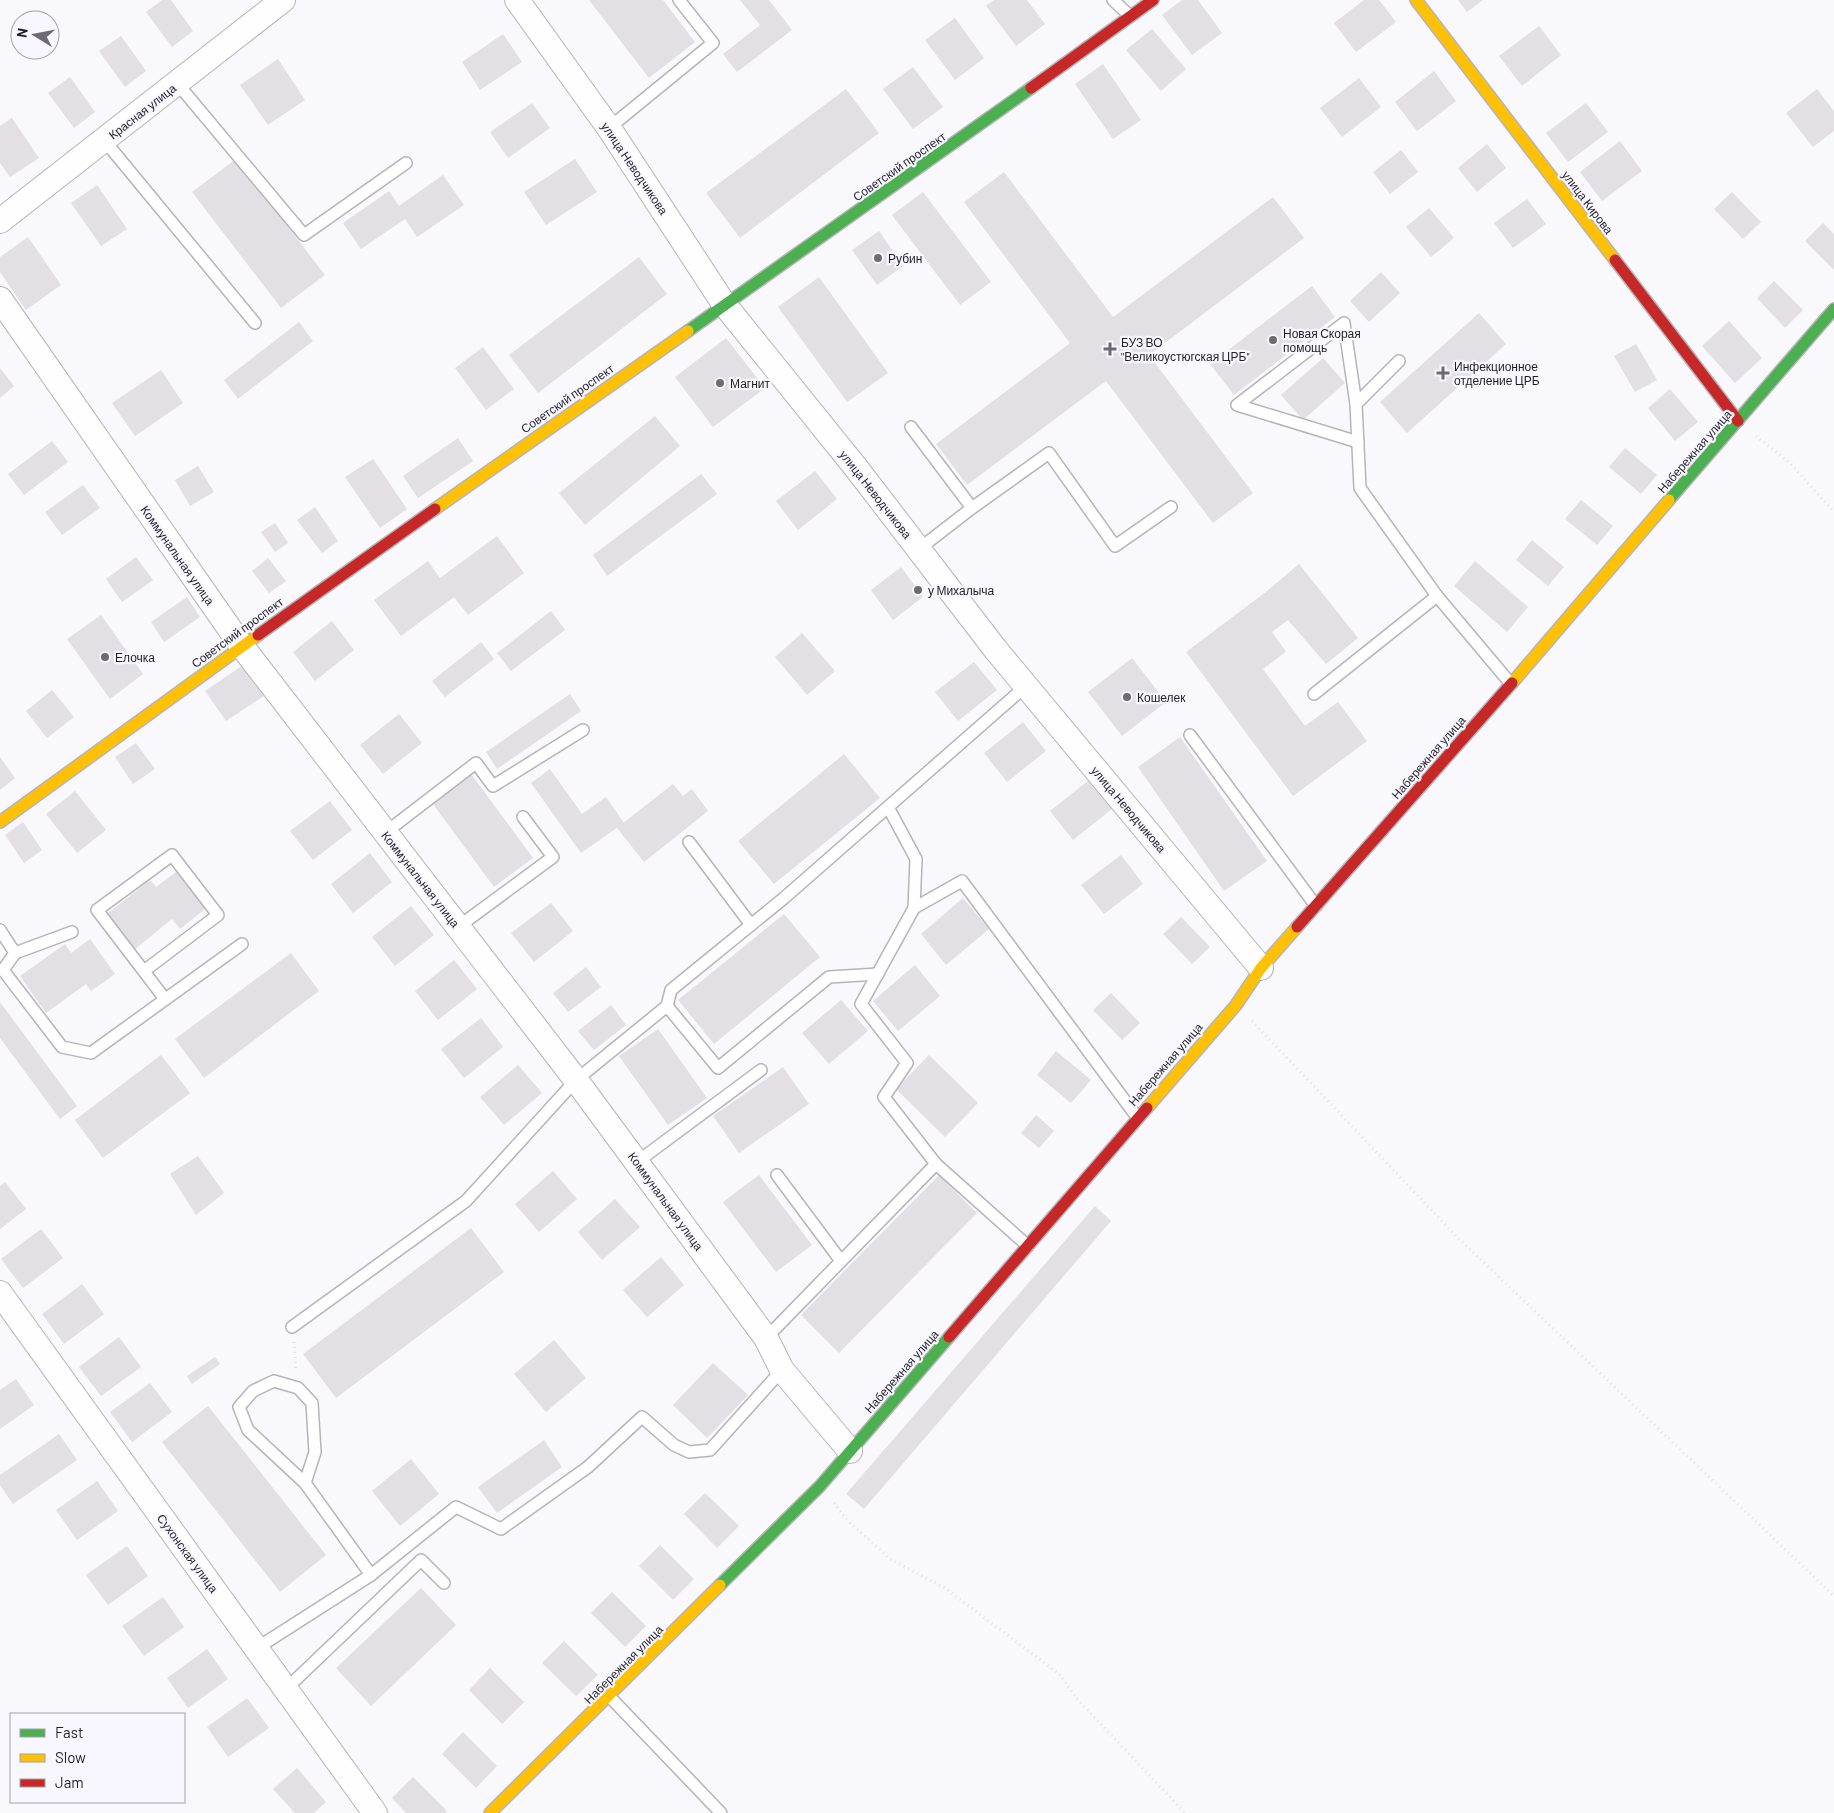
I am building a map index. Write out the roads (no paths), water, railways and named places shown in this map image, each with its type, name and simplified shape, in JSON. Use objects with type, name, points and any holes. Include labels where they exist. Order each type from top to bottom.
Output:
[{"type":"street","name":"Красная улица","points":[[0,221],[283,0]]},
{"type":"street","name":"улица Неводчикова","points":[[517,0],[609,128],[724,304],[1026,686],[1261,968]]},
{"type":"street","name":"Советский проспект","points":[[0,822],[241,645],[724,304],[929,163],[1153,0]]},
{"type":"street","name":"улица Кирова","points":[[1416,0],[1738,421]]},
{"type":"street","name":"Коммунальная улица","points":[[0,299],[241,645],[576,1080],[766,1338],[782,1370],[850,1451]]},
{"type":"street","name":"Набережная улица","points":[[490,1813],[820,1486],[1236,1004],[1261,968],[1510,684],[1834,309]]},
{"type":"street","name":"Сухонская улица","points":[[0,1293],[287,1688],[375,1813]]},
{"type":"lane","points":[[609,128],[713,43],[680,0]]},
{"type":"lane","points":[[1113,0],[1130,16]]},
{"type":"lane","points":[[177,83],[304,235],[406,163]]},
{"type":"lane","points":[[104,140],[254,324]]},
{"type":"lane","points":[[1358,442],[1237,405],[1344,323],[1356,404],[1358,442],[1360,488],[1437,596],[1510,684]]},
{"type":"lane","points":[[1356,404],[1399,361]]},
{"type":"lane","points":[[911,427],[972,508]]},
{"type":"lane","points":[[919,549],[1049,453],[1115,546],[1171,507]]},
{"type":"lane","points":[[1314,694],[1437,596]]},
{"type":"lane","points":[[292,1327],[466,1201],[576,1080],[667,1006],[671,990],[751,925],[1026,686]]},
{"type":"lane","points":[[386,832],[476,763],[493,786],[583,730]]},
{"type":"lane","points":[[1190,735],[1316,906]]},
{"type":"lane","points":[[888,807],[916,859],[914,908],[861,1004],[907,1063],[884,1097],[936,1164],[1028,1246]]},
{"type":"lane","points":[[458,927],[553,858],[523,817]]},
{"type":"lane","points":[[689,842],[751,925]]},
{"type":"lane","points":[[144,971],[218,915],[172,855],[97,910],[165,999]]},
{"type":"lane","points":[[914,908],[962,881],[1137,1117]]},
{"type":"lane","points":[[0,930],[15,953]]},
{"type":"lane","points":[[72,932],[15,953],[3,970],[62,1048],[91,1052],[242,944]]},
{"type":"lane","points":[[667,1006],[718,1068],[829,977],[878,974]]},
{"type":"lane","points":[[637,1162],[762,1070]]},
{"type":"lane","points":[[766,1338],[936,1164]]},
{"type":"lane","points":[[777,1175],[841,1261]]},
{"type":"lane","points":[[257,1648],[371,1574],[456,1507],[502,1529],[588,1467],[642,1417],[674,1445],[689,1452],[710,1450],[782,1370]]},
{"type":"lane","points":[[304,1483],[315,1452],[312,1403],[298,1388],[274,1381],[253,1391],[239,1407],[248,1430],[304,1483],[371,1574]]},
{"type":"lane","points":[[287,1688],[421,1560],[444,1583]]},
{"type":"lane","points":[[609,1696],[721,1813]]},
{"type":"place","name":"Рубин","points":[[878,258]]},
{"type":"place","name":"Новая Скорая помощь","points":[[1273,340]]},
{"type":"place","name":"БУЗ ВО \"Великоустюгская ЦРБ\"","points":[[1110,349]]},
{"type":"place","name":"Инфекционное отделение ЦРБ","points":[[1443,373]]},
{"type":"place","name":"Магнит","points":[[720,383]]},
{"type":"place","name":"у Михалыча","points":[[918,590]]},
{"type":"place","name":"Елочка","points":[[105,657]]},
{"type":"place","name":"Кошелек","points":[[1127,697]]}]
